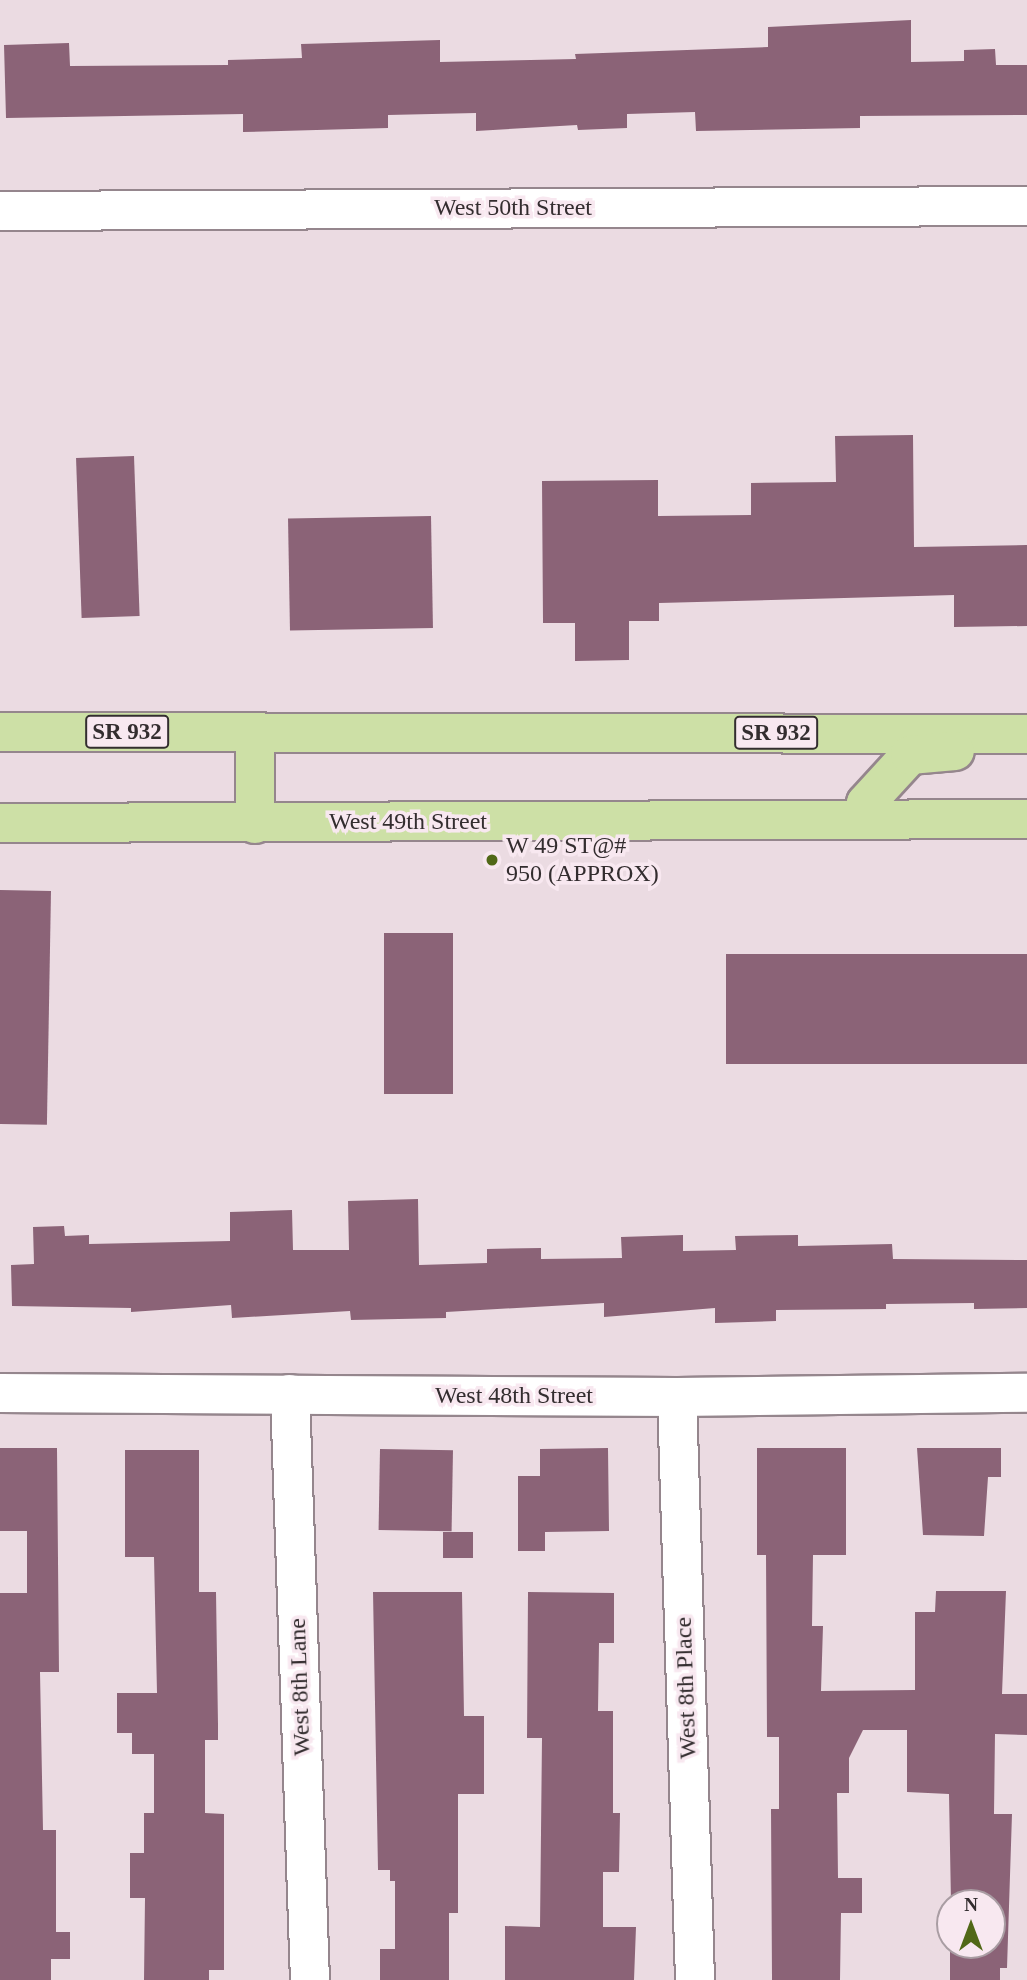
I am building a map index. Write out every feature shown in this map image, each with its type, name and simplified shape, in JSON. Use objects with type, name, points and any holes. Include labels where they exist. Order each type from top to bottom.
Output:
[{"type":"main road","name":"SR 932","points":[[0,732],[1027,734]]},
{"type":"main road","points":[[255,732],[255,824]]},
{"type":"main road","points":[[863,820],[866,803],[910,755],[1027,751]]},
{"type":"main road","name":"West 49th Street","points":[[0,824],[1027,820]]},
{"type":"street","name":"West 50th Street","points":[[0,211],[1027,206]]},
{"type":"street","name":"West 48th Street","points":[[0,1393],[677,1397],[1027,1393]]},
{"type":"street","name":"West 8th Lane","points":[[290,1394],[310,1980]]},
{"type":"street","name":"West 8th Place","points":[[677,1397],[695,1980]]},
{"type":"building","points":[[911,20],[911,62],[964,61],[964,50],[995,49],[996,65],[1027,65],[1027,115],[860,116],[860,128],[696,131],[695,112],[627,114],[627,128],[578,130],[577,125],[476,131],[476,113],[388,115],[388,128],[243,132],[243,114],[6,118],[4,45],[69,43],[70,66],[228,65],[228,60],[302,58],[301,44],[440,40],[440,62],[576,59],[575,54],[768,47],[768,27]]},
{"type":"building","points":[[913,435],[914,547],[1027,545],[1027,626],[954,627],[954,595],[659,603],[659,621],[629,621],[629,660],[575,661],[575,623],[543,623],[542,481],[658,480],[658,516],[751,515],[751,483],[836,482],[835,436]]},
{"type":"building","points":[[134,456],[140,616],[82,618],[76,458]]},
{"type":"building","points":[[431,516],[433,628],[290,630],[288,518]]},
{"type":"building","points":[[0,890],[51,891],[47,1125],[0,1124]]},
{"type":"building","points":[[384,933],[453,933],[453,1094],[384,1094]]},
{"type":"building","points":[[726,954],[1027,954],[1027,1064],[726,1064]]},
{"type":"building","points":[[418,1199],[419,1265],[487,1263],[487,1249],[541,1248],[541,1259],[622,1258],[621,1237],[683,1235],[683,1251],[736,1250],[735,1236],[798,1235],[798,1246],[892,1244],[893,1259],[1027,1260],[1027,1308],[974,1309],[974,1303],[886,1304],[886,1309],[776,1310],[776,1321],[715,1323],[715,1308],[604,1317],[604,1303],[446,1312],[446,1318],[351,1320],[350,1311],[232,1318],[231,1305],[131,1312],[131,1308],[12,1306],[11,1265],[34,1264],[33,1227],[64,1226],[65,1236],[89,1235],[89,1244],[230,1241],[230,1212],[292,1210],[293,1250],[349,1250],[348,1201]]},
{"type":"building","points":[[0,1448],[57,1448],[59,1672],[40,1672],[43,1830],[56,1830],[56,1932],[70,1932],[70,1959],[51,1959],[51,1980],[0,1980],[0,1593],[27,1593],[27,1531],[0,1531]]},
{"type":"building","points":[[608,1448],[609,1531],[545,1532],[545,1551],[518,1551],[518,1476],[540,1476],[540,1449]]},
{"type":"building","points":[[757,1448],[846,1448],[846,1555],[813,1555],[812,1626],[823,1626],[821,1691],[915,1690],[915,1612],[935,1612],[936,1591],[1006,1591],[1002,1694],[1027,1694],[1027,1735],[995,1734],[994,1814],[1012,1814],[1007,1968],[1000,1968],[1000,1980],[950,1980],[950,1959],[1006,1959],[1006,1889],[951,1889],[949,1794],[907,1792],[907,1730],[863,1730],[849,1758],[849,1793],[837,1793],[838,1878],[862,1878],[862,1913],[841,1913],[840,1980],[772,1980],[771,1809],[779,1809],[779,1737],[767,1737],[766,1555],[757,1555]]},
{"type":"building","points":[[917,1448],[1001,1448],[1001,1477],[988,1477],[984,1536],[923,1535]]},
{"type":"building","points":[[380,1449],[453,1450],[452,1531],[379,1530]]},
{"type":"building","points":[[125,1450],[199,1450],[199,1592],[216,1592],[218,1740],[205,1740],[205,1813],[224,1814],[224,1970],[209,1970],[209,1980],[144,1980],[145,1898],[130,1898],[130,1853],[144,1853],[144,1813],[154,1813],[154,1754],[132,1754],[132,1733],[117,1733],[117,1693],[157,1693],[154,1557],[125,1557]]},
{"type":"building","points":[[443,1532],[473,1532],[473,1558],[443,1558]]},
{"type":"building","points":[[373,1592],[462,1592],[464,1716],[484,1716],[484,1794],[458,1794],[458,1913],[449,1913],[449,1980],[380,1980],[380,1949],[395,1949],[395,1881],[390,1881],[390,1870],[378,1870]]},
{"type":"building","points":[[528,1592],[614,1593],[614,1643],[599,1643],[598,1711],[613,1711],[613,1813],[620,1813],[619,1872],[603,1872],[603,1927],[636,1927],[634,1980],[505,1980],[505,1926],[540,1927],[542,1738],[527,1738]]},
{"type":"place","name":"W 49 ST@# 950 (APPROX)","points":[[492,860]]}]
